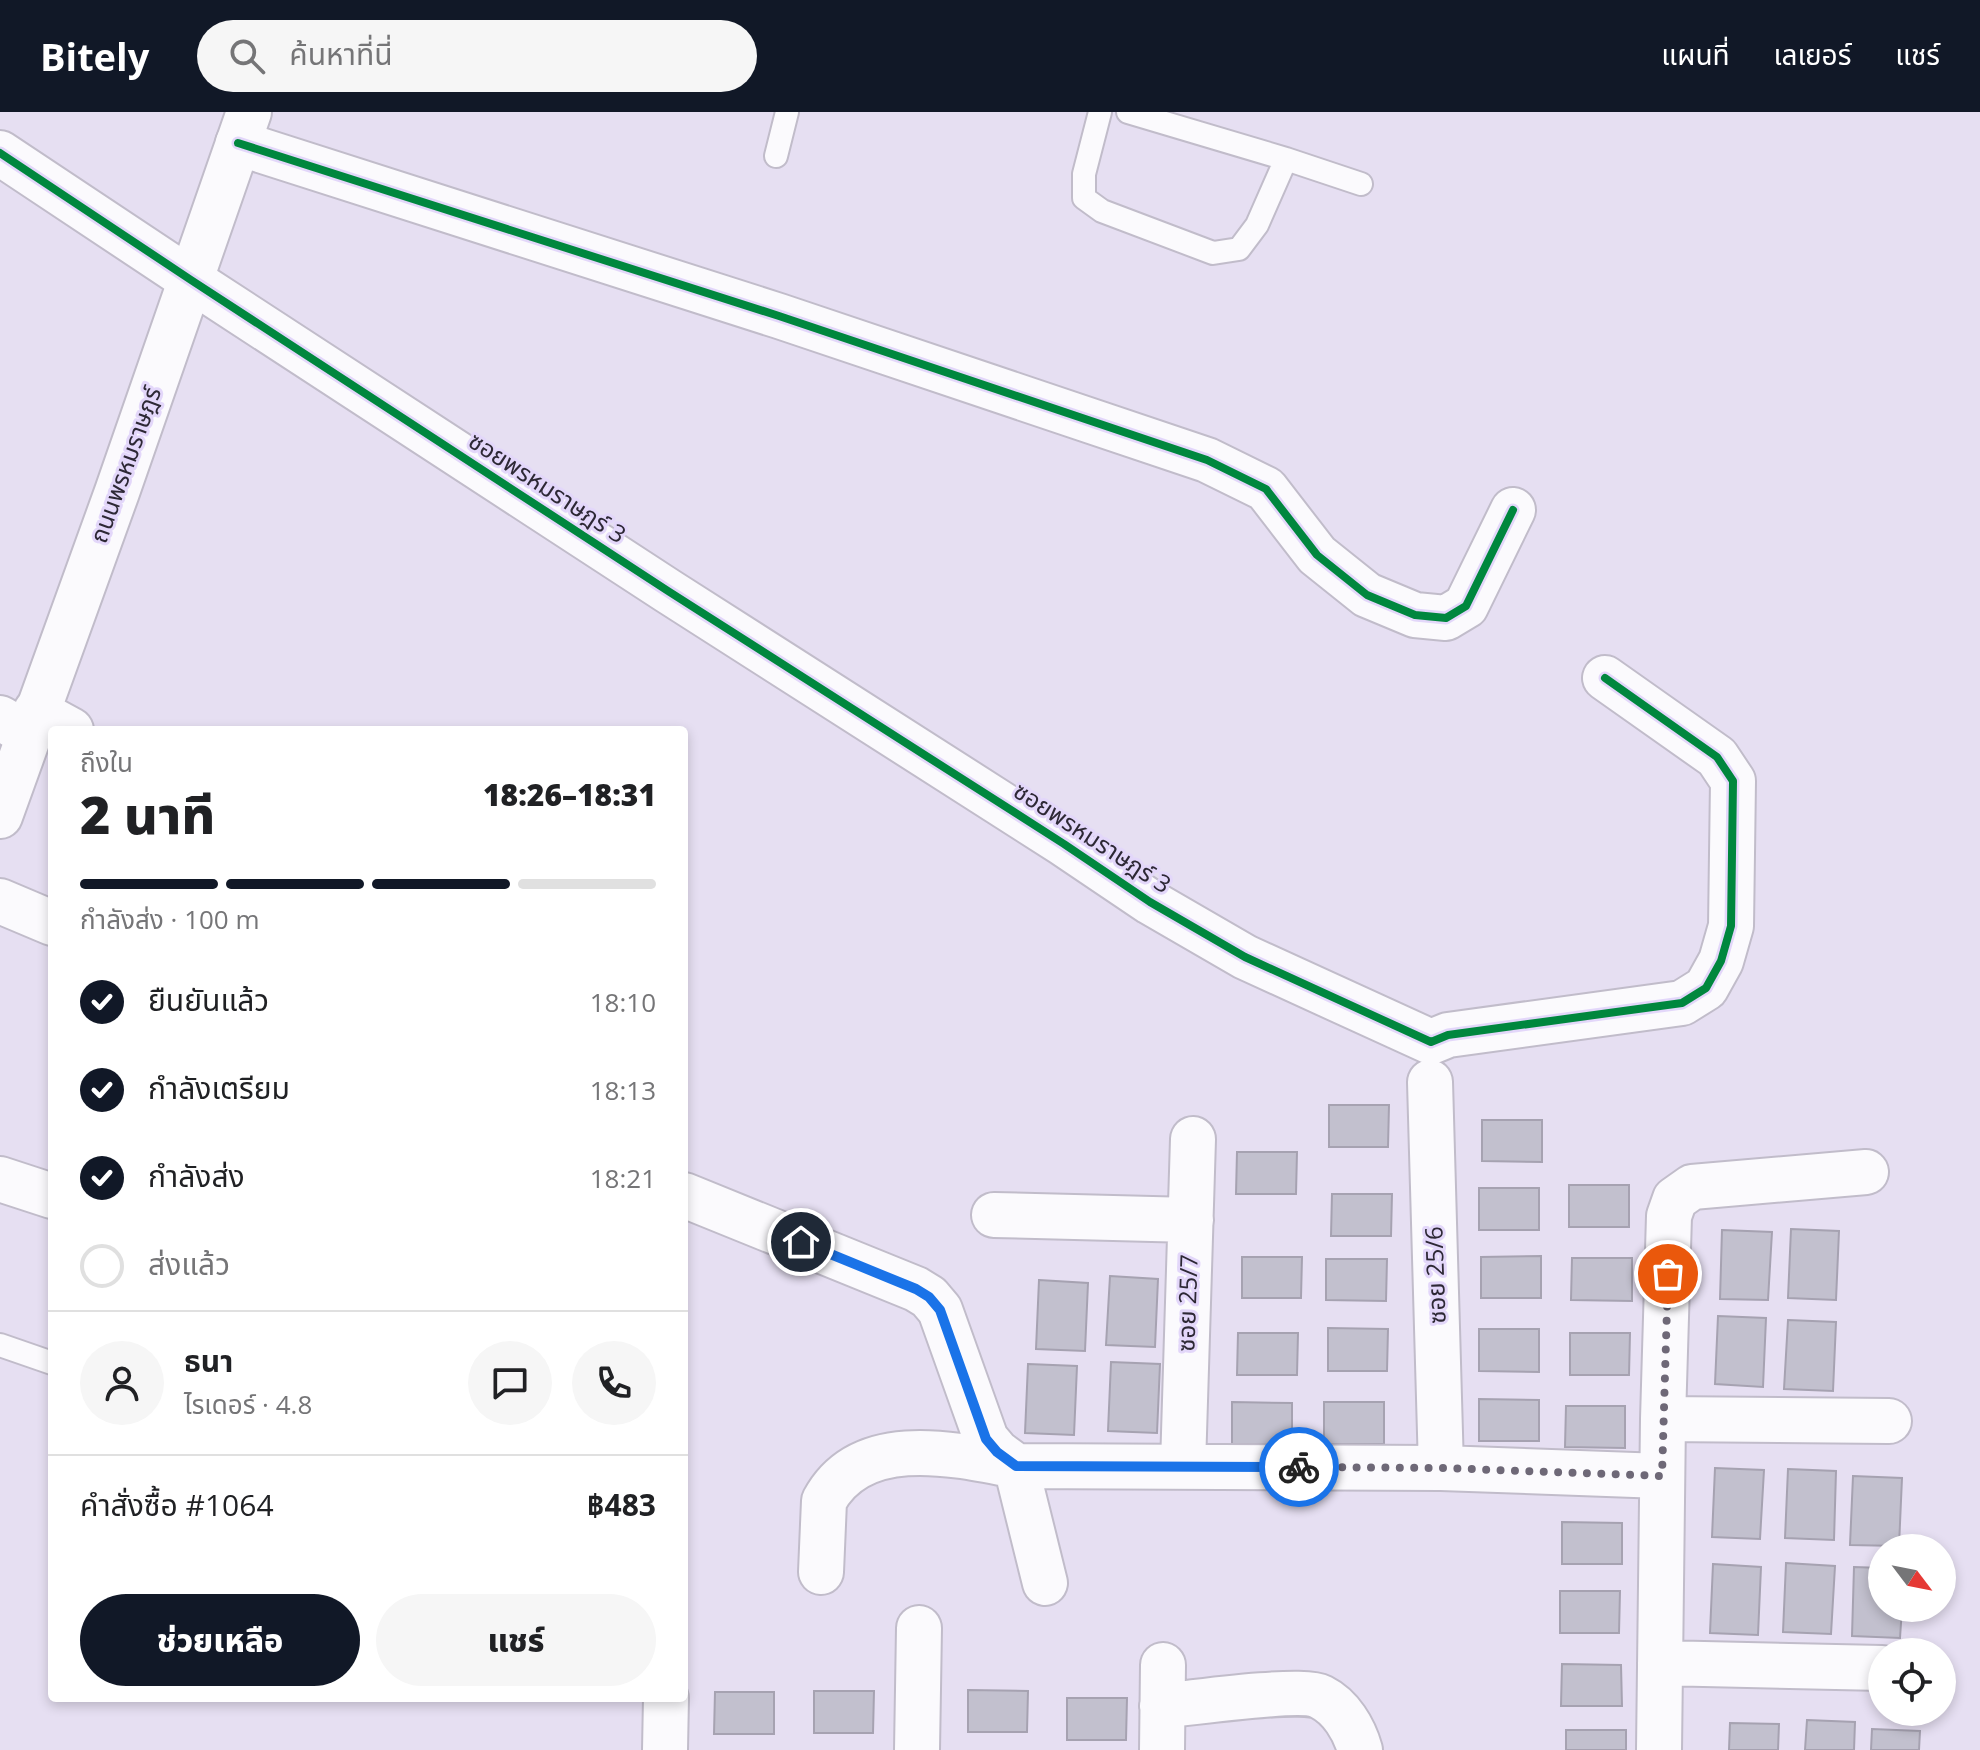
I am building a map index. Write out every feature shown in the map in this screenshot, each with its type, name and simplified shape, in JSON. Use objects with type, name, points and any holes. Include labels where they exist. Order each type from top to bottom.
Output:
[{"type":"street","name":"ถนนพรหมราษฎร์","points":[[0,816],[117,492],[243,127]]},
{"type":"street","points":[[243,127],[779,316],[1207,460],[1266,489],[1317,555],[1367,595],[1415,615],[1446,618],[1466,606],[1513,510]]},
{"type":"street","name":"ซอยพรหมราษฎร์ 3","points":[[0,153],[668,591],[1150,902],[1245,957],[1431,1042],[1448,1035],[1682,1003],[1706,988],[1721,961],[1731,926],[1733,781],[1717,757],[1605,678]]},
{"type":"street","points":[[0,901],[48,921]]},
{"type":"street","name":"ซอย 25/6","points":[[1430,1082],[1441,1468]]},
{"type":"street","name":"ซอย 25/7","points":[[1183,1466],[1193,1139]]},
{"type":"street","points":[[1659,1750],[1663,1419],[1669,1216],[1675,1199],[1692,1187],[1866,1172]]},
{"type":"street","points":[[0,1179],[48,1195]]},
{"type":"street","points":[[688,1197],[929,1297],[940,1310],[986,1439],[1016,1466],[1045,1583]]},
{"type":"street","points":[[994,1215],[1191,1220]]},
{"type":"street","points":[[1663,1419],[1889,1421]]},
{"type":"street","points":[[821,1572],[824,1501],[839,1481],[856,1468],[880,1458],[931,1452],[1016,1466],[1441,1468],[1662,1476]]},
{"type":"street","points":[[917,1750],[919,1628]]},
{"type":"street","points":[[1660,1663],[1868,1668]]},
{"type":"street","points":[[1162,1750],[1162,1686],[1265,1695],[1319,1695],[1341,1711],[1360,1750]]},
{"type":"street","points":[[665,1750],[666,1702]]},
{"type":"lane","points":[[776,156],[787,112]]},
{"type":"lane","points":[[1100,112],[1084,174],[1084,198],[1102,211],[1213,253],[1239,249],[1257,225],[1286,159]]},
{"type":"lane","points":[[1128,112],[1361,184]]},
{"type":"lane","points":[[0,1345],[48,1362]]},
{"type":"building","points":[[1329,1105],[1389,1105],[1388,1147],[1329,1147]]},
{"type":"building","points":[[1482,1120],[1542,1120],[1542,1162],[1482,1161]]},
{"type":"building","points":[[1237,1152],[1297,1152],[1296,1194],[1236,1194]]},
{"type":"building","points":[[1569,1185],[1629,1185],[1629,1227],[1569,1227]]},
{"type":"building","points":[[1479,1188],[1539,1188],[1539,1230],[1479,1230]]},
{"type":"building","points":[[1332,1194],[1392,1194],[1391,1236],[1331,1236]]},
{"type":"building","points":[[1791,1229],[1839,1231],[1836,1300],[1788,1298]]},
{"type":"building","points":[[1722,1230],[1772,1232],[1768,1300],[1720,1299]]},
{"type":"building","points":[[1541,1256],[1541,1298],[1481,1298],[1481,1257]]},
{"type":"building","points":[[1242,1257],[1302,1257],[1301,1298],[1242,1298]]},
{"type":"building","points":[[1572,1258],[1632,1258],[1632,1301],[1571,1300]]},
{"type":"building","points":[[1326,1259],[1387,1259],[1386,1301],[1326,1300]]},
{"type":"building","points":[[1110,1276],[1158,1279],[1155,1347],[1106,1345]]},
{"type":"building","points":[[1039,1280],[1088,1283],[1085,1351],[1036,1349]]},
{"type":"building","points":[[1718,1316],[1766,1318],[1763,1387],[1715,1384]]},
{"type":"building","points":[[1788,1320],[1836,1322],[1833,1391],[1784,1389]]},
{"type":"building","points":[[1328,1328],[1388,1329],[1387,1371],[1328,1371]]},
{"type":"building","points":[[1479,1329],[1539,1329],[1539,1372],[1479,1371]]},
{"type":"building","points":[[1238,1333],[1298,1333],[1297,1375],[1237,1375]]},
{"type":"building","points":[[1570,1333],[1630,1333],[1629,1375],[1570,1375]]},
{"type":"building","points":[[1111,1362],[1160,1364],[1157,1433],[1108,1431]]},
{"type":"building","points":[[1028,1364],[1077,1366],[1074,1435],[1025,1433]]},
{"type":"building","points":[[1479,1399],[1539,1400],[1539,1441],[1479,1441]]},
{"type":"building","points":[[1232,1402],[1292,1403],[1292,1444],[1232,1444]]},
{"type":"building","points":[[1324,1402],[1384,1402],[1384,1444],[1324,1444]]},
{"type":"building","points":[[1566,1406],[1625,1406],[1625,1448],[1565,1447]]},
{"type":"building","points":[[1715,1468],[1764,1470],[1760,1539],[1712,1537]]},
{"type":"building","points":[[1788,1469],[1836,1471],[1834,1540],[1785,1538]]},
{"type":"building","points":[[1853,1476],[1902,1478],[1900,1534],[1868,1534],[1868,1545],[1850,1545]]},
{"type":"building","points":[[1562,1522],[1622,1523],[1622,1564],[1562,1564]]},
{"type":"building","points":[[1786,1563],[1835,1566],[1831,1634],[1783,1632]]},
{"type":"building","points":[[1713,1564],[1761,1567],[1758,1635],[1710,1633]]},
{"type":"building","points":[[1854,1567],[1868,1568],[1868,1622],[1901,1622],[1900,1638],[1852,1636]]},
{"type":"building","points":[[1560,1591],[1620,1591],[1619,1633],[1560,1633]]},
{"type":"building","points":[[1562,1664],[1621,1665],[1622,1706],[1561,1706]]},
{"type":"building","points":[[968,1690],[1028,1691],[1027,1732],[968,1732]]},
{"type":"building","points":[[814,1691],[874,1691],[873,1733],[814,1733]]},
{"type":"building","points":[[715,1692],[774,1692],[774,1734],[714,1734]]},
{"type":"building","points":[[1067,1698],[1127,1698],[1126,1740],[1067,1740]]},
{"type":"building","points":[[1807,1720],[1855,1722],[1854,1750],[1805,1750]]},
{"type":"building","points":[[1730,1723],[1779,1724],[1778,1750],[1729,1750]]},
{"type":"building","points":[[1872,1729],[1920,1731],[1919,1750],[1871,1750]]},
{"type":"building","points":[[1566,1730],[1626,1730],[1626,1750],[1566,1750]]},
{"type":"cycle path","points":[[238,143],[779,316],[1207,460],[1266,489],[1317,555],[1367,595],[1415,615],[1446,618],[1466,606],[1513,510]]},
{"type":"cycle path","points":[[0,153],[668,591],[1150,902],[1245,957],[1431,1042],[1448,1035],[1682,1003],[1706,988],[1721,961],[1731,926],[1733,781],[1717,757],[1605,678]]},
{"type":"way so far","points":[[1299,1467],[1441,1468],[1662,1476],[1668,1274]]},
{"type":"route","points":[[801,1242],[929,1297],[940,1310],[986,1439],[1016,1466],[1299,1467]]}]
